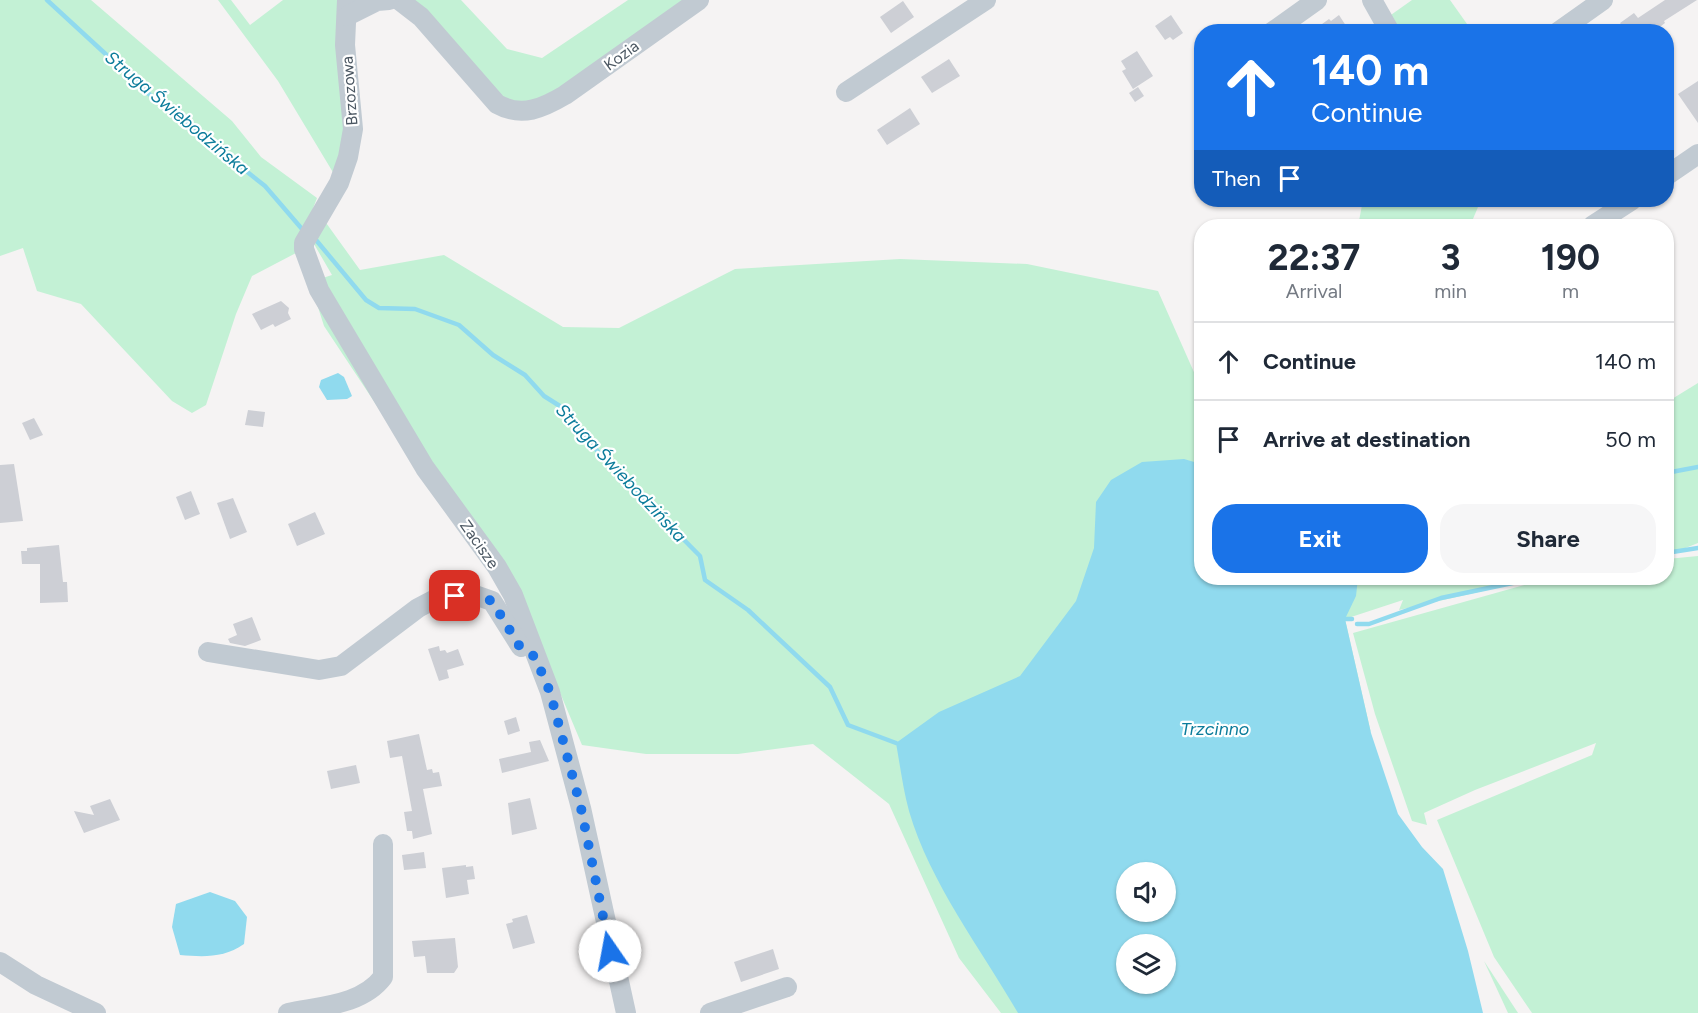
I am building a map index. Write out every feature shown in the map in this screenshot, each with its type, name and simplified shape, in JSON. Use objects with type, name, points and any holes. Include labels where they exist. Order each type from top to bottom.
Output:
[{"type":"street","points":[[347,8],[389,0]]},
{"type":"street","name":"Kozia","points":[[399,0],[421,17],[498,104],[510,111],[526,112],[543,108],[566,95],[699,0]]},
{"type":"street","points":[[846,92],[986,0]]},
{"type":"street","points":[[1283,24],[1317,0]]},
{"type":"street","points":[[1570,24],[1604,0]]},
{"type":"street","points":[[1376,5],[1386,24]]},
{"type":"street","name":"Brzozowa","points":[[304,243],[339,183],[348,157],[352,129],[345,45],[347,8]]},
{"type":"street","points":[[1674,170],[1698,154]]},
{"type":"street","points":[[1603,219],[1621,207]]},
{"type":"street","name":"Zacisze","points":[[304,243],[319,290],[419,458],[513,595],[550,692],[581,808],[626,1013]]},
{"type":"street","points":[[208,652],[319,669],[341,666],[418,608],[439,597],[472,594],[492,601],[520,647],[535,657]]},
{"type":"street","points":[[288,1013],[355,999],[373,990],[383,977],[383,844]]},
{"type":"street","points":[[0,962],[36,985],[96,1013]]},
{"type":"street","points":[[710,1013],[787,987]]},
{"type":"green space","points":[[0,0],[91,0],[232,121],[261,157],[317,198],[296,253],[252,276],[236,314],[206,405],[192,413],[172,401],[81,304],[37,291],[23,248],[0,256]]},
{"type":"green space","points":[[218,0],[231,0],[250,25],[283,0],[342,0],[350,128],[334,174],[278,81]]},
{"type":"green space","points":[[409,0],[461,0],[507,49],[542,58],[628,0],[688,0],[541,104],[502,100]]},
{"type":"green space","points":[[1412,0],[1450,0],[1467,24],[1382,24],[1381,22]]},
{"type":"green space","points":[[1362,207],[1478,207],[1473,219],[1359,219]]},
{"type":"green space","points":[[324,220],[360,270],[444,255],[563,327],[619,328],[735,269],[900,259],[1027,264],[1158,291],[1194,372],[1194,513],[1052,1013],[1001,1013],[959,958],[889,804],[813,744],[738,754],[646,754],[582,745],[516,588],[383,415],[324,326],[310,282],[332,275],[314,244]]},
{"type":"green space","points":[[1698,383],[1698,543],[1674,551],[1674,398]]},
{"type":"green space","points":[[1698,556],[1698,1013],[1532,1013],[1494,957],[1437,820],[1592,755],[1596,743],[1475,790],[1424,813],[1427,825],[1412,821],[1375,714],[1353,633],[1524,585],[1674,585],[1674,558]]},
{"type":"green space","points":[[1310,585],[1509,585],[1399,610],[1403,600],[1345,619],[1371,733]]},
{"type":"green space","points":[[1484,961],[1518,1013],[1508,1013]]},
{"type":"water","points":[[338,373],[344,377],[352,396],[347,399],[327,400],[319,387],[321,380]]},
{"type":"water","name":"Trzcinno","points":[[1184,459],[1194,462],[1194,585],[1357,585],[1356,596],[1345,619],[1371,733],[1398,814],[1422,847],[1443,869],[1468,951],[1483,1013],[1018,1013],[957,915],[918,838],[903,786],[896,743],[939,712],[1020,676],[1076,601],[1094,548],[1096,502],[1111,480],[1142,462]]},
{"type":"water","points":[[210,892],[235,901],[247,917],[244,944],[229,952],[213,956],[180,955],[172,927],[176,904]]},
{"type":"building","points":[[1665,0],[1697,0],[1664,21],[1664,24],[1620,23],[1634,13],[1638,18]]},
{"type":"building","points":[[903,1],[914,17],[891,33],[880,17]]},
{"type":"building","points":[[1171,15],[1183,33],[1173,40],[1170,37],[1165,40],[1155,26]]},
{"type":"building","points":[[1339,15],[1345,24],[1322,24],[1329,19],[1331,21]]},
{"type":"building","points":[[1137,51],[1153,76],[1133,89],[1122,71],[1126,69],[1121,61]]},
{"type":"building","points":[[949,59],[960,76],[932,93],[921,77]]},
{"type":"building","points":[[1698,81],[1698,123],[1678,94]]},
{"type":"building","points":[[1138,87],[1144,96],[1135,102],[1129,93]]},
{"type":"building","points":[[910,108],[920,124],[887,145],[877,130]]},
{"type":"building","points":[[281,301],[289,308],[288,313],[291,319],[275,327],[273,324],[261,330],[252,314]]},
{"type":"building","points":[[248,410],[265,412],[263,427],[245,425]]},
{"type":"building","points":[[34,418],[43,435],[30,440],[22,423]]},
{"type":"building","points":[[14,464],[23,521],[0,523],[0,465]]},
{"type":"building","points":[[191,491],[200,514],[185,520],[176,497]]},
{"type":"building","points":[[233,498],[247,532],[230,539],[217,503]]},
{"type":"building","points":[[315,512],[325,534],[297,546],[288,524]]},
{"type":"building","points":[[59,545],[63,582],[67,582],[68,602],[40,603],[40,564],[22,564],[21,551],[27,551],[27,548]]},
{"type":"building","points":[[252,617],[261,640],[245,646],[230,643],[228,639],[237,635],[233,624]]},
{"type":"building","points":[[439,646],[440,651],[445,650],[447,653],[458,649],[464,665],[447,670],[449,678],[439,681],[428,649]]},
{"type":"building","points":[[516,717],[520,731],[508,735],[504,721]]},
{"type":"building","points":[[419,734],[427,770],[432,769],[433,773],[439,772],[442,786],[423,789],[432,834],[413,839],[412,831],[407,831],[404,812],[412,811],[402,756],[390,758],[387,741]]},
{"type":"building","points":[[540,740],[549,761],[502,773],[499,759],[531,752],[529,742]]},
{"type":"building","points":[[356,765],[360,783],[331,789],[327,771]]},
{"type":"building","points":[[530,798],[537,829],[512,835],[508,803]]},
{"type":"building","points":[[110,799],[120,820],[84,833],[74,811],[94,815],[90,806]]},
{"type":"building","points":[[424,852],[426,868],[404,870],[402,855]]},
{"type":"building","points":[[466,865],[466,867],[473,866],[475,879],[467,880],[469,894],[446,898],[442,868]]},
{"type":"building","points":[[527,915],[535,943],[513,949],[506,924],[513,922],[512,919]]},
{"type":"building","points":[[455,938],[458,967],[454,973],[427,973],[425,956],[414,957],[412,941]]},
{"type":"building","points":[[773,949],[779,969],[741,982],[734,962]]},
{"type":"waterway","name":"Struga Świebodzińska","points":[[47,0],[149,94],[265,186],[302,229]]},
{"type":"waterway","name":"Struga Świebodzińska","points":[[316,240],[366,300],[379,308],[415,309],[459,325],[493,355],[525,375],[544,396],[563,408],[603,458],[700,556],[705,580],[748,610],[830,687],[848,725],[896,743]]},
{"type":"waterway","points":[[1674,472],[1698,467]]},
{"type":"waterway","points":[[1674,552],[1698,548]]},
{"type":"waterway","points":[[1357,624],[1369,624],[1441,598],[1503,585]]},
{"type":"waterway","points":[[1345,619],[1352,619]]},
{"type":"route","points":[[455,596],[472,594],[492,601],[520,647],[535,657],[550,692],[581,808],[610,951]]}]
